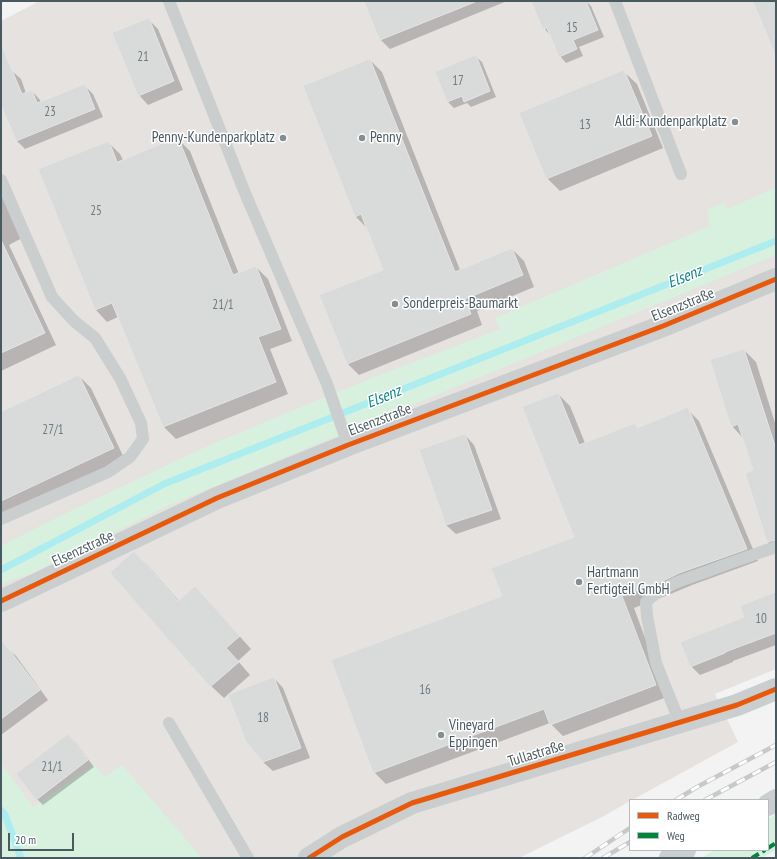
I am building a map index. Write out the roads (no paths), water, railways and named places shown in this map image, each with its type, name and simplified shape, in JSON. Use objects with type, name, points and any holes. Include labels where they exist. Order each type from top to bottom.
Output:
[{"type":"street","name":"Elsenzstraße","points":[[1,601],[217,498],[348,445],[663,326],[776,279]]},
{"type":"street","name":"Tullastraße","points":[[309,858],[342,837],[412,803],[680,723],[737,705],[776,689]]},
{"type":"street","points":[[670,858],[683,851]]},
{"type":"lane","points":[[169,1],[245,193],[327,384],[348,445]]},
{"type":"lane","points":[[615,1],[681,174]]},
{"type":"lane","points":[[1,180],[52,297],[74,320],[95,338],[120,378],[141,423],[143,439],[130,457],[108,472],[1,519]]},
{"type":"lane","points":[[680,723],[656,663],[647,616],[646,602],[654,594],[682,581],[776,547]]},
{"type":"lane","points":[[169,723],[248,858]]},
{"type":"waterway","name":"Elsenz","points":[[1,570],[164,484],[776,241]]},
{"type":"waterway","points":[[1,810],[5,815],[21,858]]},
{"type":"railway","points":[[678,799],[776,745]]},
{"type":"railway","points":[[707,799],[776,762]]},
{"type":"railway","points":[[585,858],[629,829]]},
{"type":"railway","points":[[603,858],[629,843]]},
{"type":"place","name":"Aldi-Kundenparkplatz","points":[[735,122]]},
{"type":"place","name":"Penny-Kundenparkplatz","points":[[283,138]]},
{"type":"place","name":"Penny","points":[[362,138]]},
{"type":"place","name":"Sonderpreis-Baumarkt","points":[[395,304]]},
{"type":"place","name":"Hartmann Fertigteil GmbH","points":[[579,582]]},
{"type":"place","name":"Vineyard Eppingen","points":[[441,735]]}]
